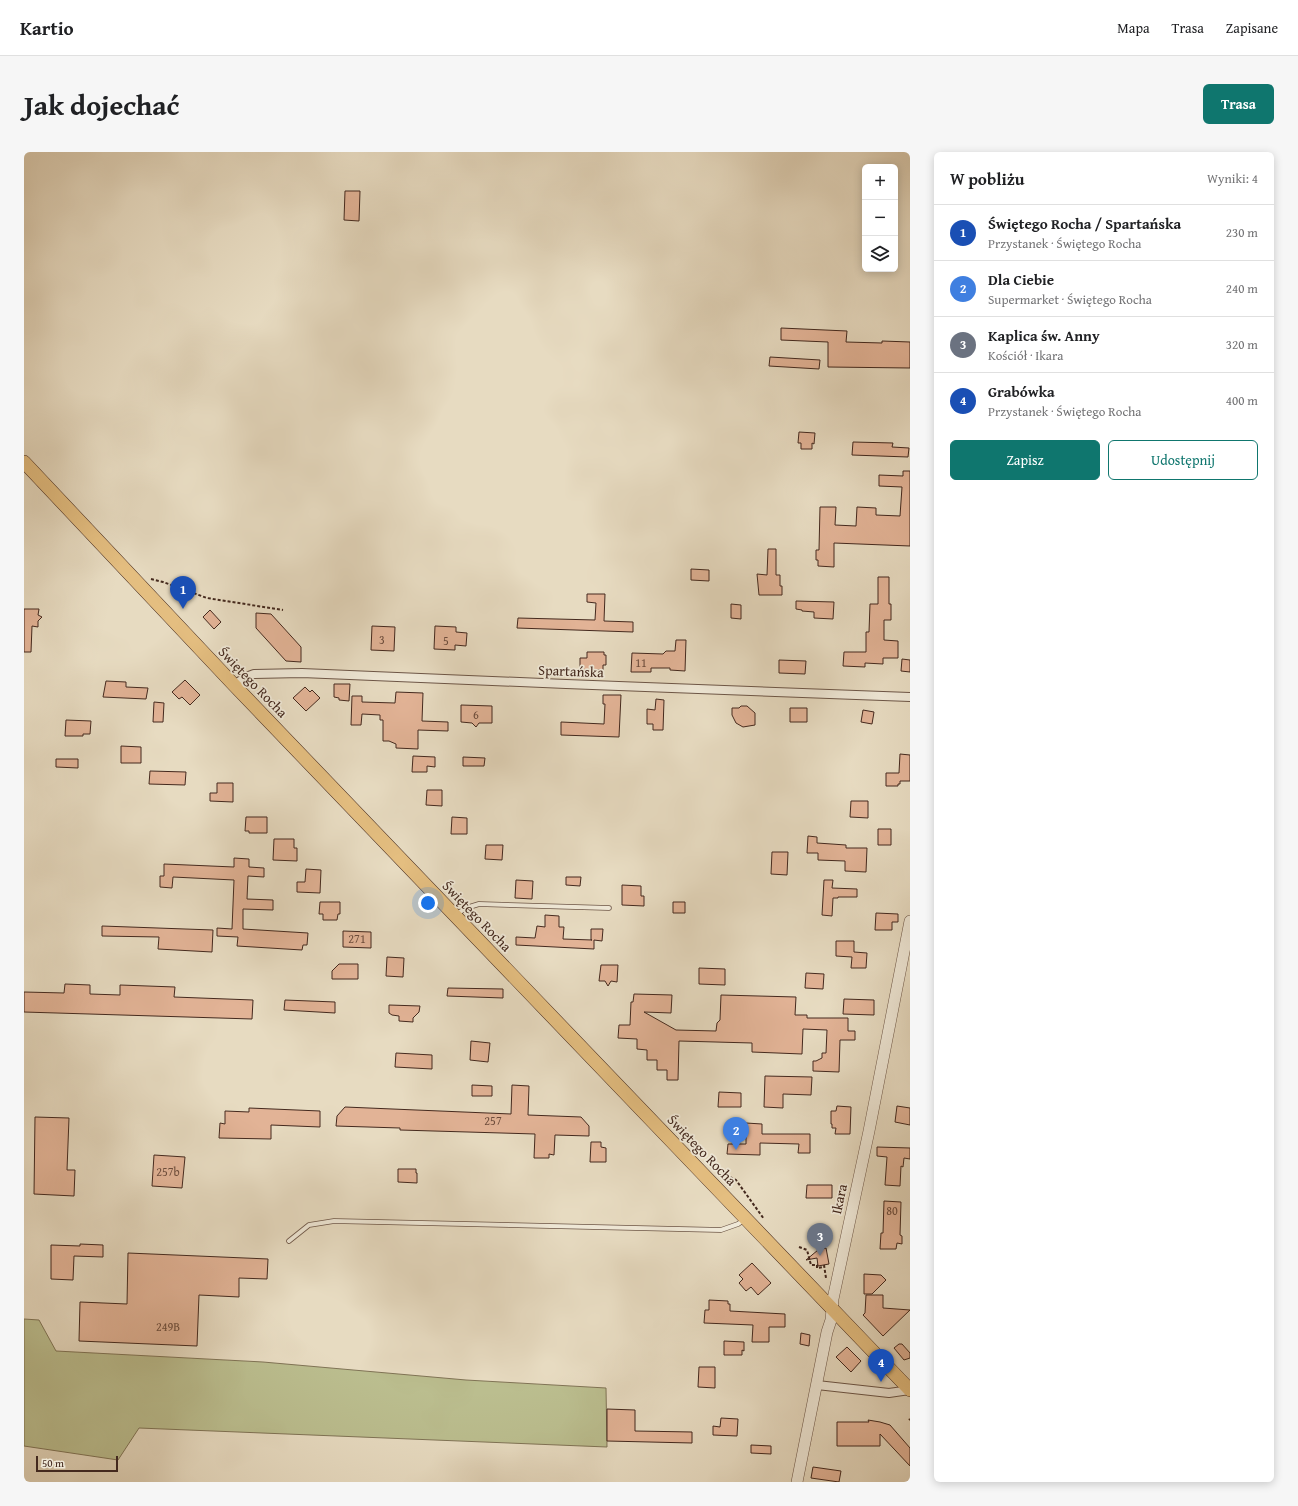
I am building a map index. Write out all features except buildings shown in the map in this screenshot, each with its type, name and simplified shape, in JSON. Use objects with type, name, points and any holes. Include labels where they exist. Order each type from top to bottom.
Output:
[{"type":"main road","name":"Świętego Rocha","points":[[24,462],[234,685],[910,1390]]},
{"type":"street","name":"Spartańska","points":[[234,685],[246,677],[254,674],[302,673],[910,697]]},
{"type":"street","name":"Ikara","points":[[797,1482],[910,921]]},
{"type":"street","points":[[817,1385],[889,1393],[910,1390]]},
{"type":"lane","points":[[454,915],[466,908],[479,904],[609,908]]},
{"type":"lane","points":[[289,1241],[309,1225],[334,1221],[721,1230],[738,1224],[746,1219]]},
{"type":"path","points":[[136,582],[150,579],[163,582],[207,598],[283,610]]},
{"type":"path","points":[[721,1174],[736,1180],[766,1223]]},
{"type":"path","points":[[799,1247],[807,1250],[811,1265],[817,1265],[817,1268],[824,1266],[826,1279]]},
{"type":"green space","points":[[24,1319],[39,1320],[56,1351],[263,1362],[466,1380],[606,1388],[607,1447],[139,1428],[118,1460],[24,1446]]},
{"type":"place","name":"Świętego Rocha / Spartańska","points":[[183,609]]},
{"type":"place","name":"Dla Ciebie","points":[[736,1150]]},
{"type":"place","name":"Kaplica św. Anny","points":[[820,1256]]},
{"type":"place","name":"Grabówka","points":[[881,1382]]}]
